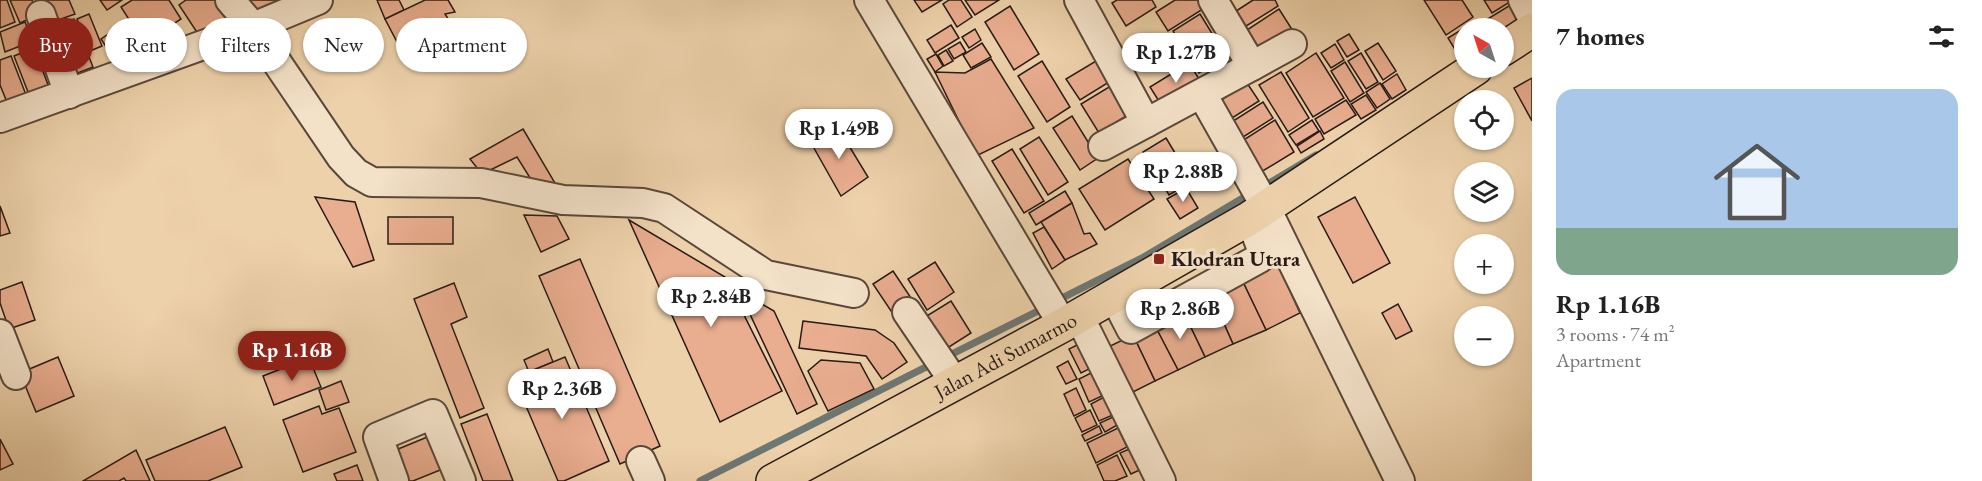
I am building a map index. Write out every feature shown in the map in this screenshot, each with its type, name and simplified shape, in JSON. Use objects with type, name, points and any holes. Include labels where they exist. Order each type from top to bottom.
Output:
[{"type":"main road","points":[[1514,42],[1532,30]]},
{"type":"main road","name":"Jalan Adi Sumarmo","points":[[774,481],[946,370],[1060,312],[1114,296],[1180,258],[1257,200],[1459,78]]},
{"type":"street","points":[[230,0],[245,18]]},
{"type":"street","points":[[275,18],[318,0]]},
{"type":"street","points":[[869,0],[1161,481]]},
{"type":"street","points":[[1079,0],[1146,123]]},
{"type":"street","points":[[1213,0],[1252,66]]},
{"type":"street","points":[[1523,0],[1532,17]]},
{"type":"street","points":[[40,15],[69,94]]},
{"type":"street","points":[[1103,146],[1292,44]]},
{"type":"street","points":[[0,118],[199,47]]},
{"type":"street","points":[[283,72],[341,157],[356,173],[372,182],[481,183],[563,200],[643,203],[664,208],[766,275],[854,293]]},
{"type":"street","points":[[1202,94],[1400,481]]},
{"type":"street","points":[[1114,296],[1131,329],[1263,255],[1257,200]]},
{"type":"street","points":[[1180,258],[1199,292]]},
{"type":"street","points":[[906,312],[946,370]]},
{"type":"street","points":[[0,334],[16,375]]},
{"type":"street","points":[[394,481],[378,437],[433,414],[457,480]]},
{"type":"building","points":[[0,0],[7,0],[15,22],[0,28]]},
{"type":"building","points":[[10,0],[32,0],[38,15],[31,18],[18,18]]},
{"type":"building","points":[[38,0],[69,0],[75,14],[64,18],[45,18]]},
{"type":"building","points":[[100,0],[122,0],[107,10]]},
{"type":"building","points":[[132,0],[169,0],[180,18],[128,18],[121,7]]},
{"type":"building","points":[[186,0],[217,0],[229,18],[199,18],[199,35],[179,5]]},
{"type":"building","points":[[237,0],[286,0],[259,18],[248,18]]},
{"type":"building","points":[[377,0],[399,0],[404,10],[385,19]]},
{"type":"building","points":[[425,0],[448,0],[455,12],[445,14],[448,18],[396,18],[396,40],[385,19]]},
{"type":"building","points":[[914,0],[942,0],[922,12]]},
{"type":"building","points":[[949,0],[961,0],[972,17],[957,27],[943,4]]},
{"type":"building","points":[[965,0],[999,0],[975,15]]},
{"type":"building","points":[[1117,0],[1152,0],[1156,7],[1126,26],[1112,3]]},
{"type":"building","points":[[1175,0],[1198,0],[1203,9],[1168,31],[1156,12]]},
{"type":"building","points":[[1253,0],[1275,0],[1278,6],[1243,28],[1233,13]]},
{"type":"building","points":[[1424,0],[1462,0],[1473,17],[1454,18],[1454,30],[1446,35]]},
{"type":"building","points":[[1484,0],[1513,0],[1492,13]]},
{"type":"building","points":[[1512,4],[1524,24],[1514,30],[1514,18],[1489,18]]},
{"type":"building","points":[[1010,6],[1039,54],[1014,70],[985,22]]},
{"type":"building","points":[[1279,9],[1293,31],[1260,51],[1247,30]]},
{"type":"building","points":[[1200,14],[1226,56],[1199,73],[1173,31]]},
{"type":"building","points":[[93,24],[102,46],[93,50]]},
{"type":"building","points":[[18,25],[18,47],[5,52],[0,32]]},
{"type":"building","points":[[951,25],[959,38],[935,53],[927,40]]},
{"type":"building","points":[[975,29],[981,40],[969,48],[962,37]]},
{"type":"building","points":[[1349,34],[1359,50],[1347,57],[1337,41]]},
{"type":"building","points":[[1454,34],[1454,48],[1448,38]]},
{"type":"building","points":[[960,42],[966,52],[954,59],[948,49]]},
{"type":"building","points":[[982,43],[991,57],[971,68],[963,55]]},
{"type":"building","points":[[1378,43],[1396,71],[1383,80],[1365,51]]},
{"type":"building","points":[[1335,44],[1344,60],[1331,68],[1321,53]]},
{"type":"building","points":[[946,50],[953,61],[944,66],[938,55]]},
{"type":"building","points":[[1316,53],[1344,98],[1313,117],[1286,73]]},
{"type":"building","points":[[1361,53],[1378,82],[1366,89],[1348,61]]},
{"type":"building","points":[[18,54],[18,66],[14,56]]},
{"type":"building","points":[[936,54],[943,66],[935,72],[927,59]]},
{"type":"building","points":[[11,56],[28,100],[9,107],[0,85],[0,60]]},
{"type":"building","points":[[1101,58],[1114,79],[1080,100],[1066,79]]},
{"type":"building","points":[[991,59],[1034,128],[976,156],[935,72],[965,73]]},
{"type":"building","points":[[1042,61],[1070,107],[1047,122],[1018,76]]},
{"type":"building","points":[[1345,62],[1364,93],[1350,102],[1331,71]]},
{"type":"building","points":[[1189,63],[1201,82],[1162,106],[1150,87]]},
{"type":"building","points":[[20,72],[43,72],[50,90],[30,97]]},
{"type":"building","points":[[63,72],[80,72],[65,78]]},
{"type":"building","points":[[1281,72],[1309,118],[1288,132],[1259,85]]},
{"type":"building","points":[[1397,74],[1406,90],[1392,99],[1382,84]]},
{"type":"building","points":[[1532,78],[1532,121],[1514,88]]},
{"type":"building","points":[[1247,83],[1259,101],[1229,120],[1218,102]]},
{"type":"building","points":[[1380,83],[1390,99],[1377,108],[1366,92]]},
{"type":"building","points":[[1114,84],[1131,113],[1099,133],[1081,104]]},
{"type":"building","points":[[1366,95],[1376,110],[1361,119],[1351,104]]},
{"type":"building","points":[[1346,100],[1356,115],[1324,134],[1315,119]]},
{"type":"building","points":[[1263,102],[1273,118],[1240,139],[1230,123]]},
{"type":"building","points":[[1072,116],[1098,158],[1080,170],[1053,128]]},
{"type":"building","points":[[1275,120],[1294,152],[1261,172],[1242,141]]},
{"type":"building","points":[[1312,120],[1319,131],[1296,145],[1289,135]]},
{"type":"building","points":[[837,126],[868,177],[841,196],[810,141]]},
{"type":"building","points":[[523,129],[555,183],[537,189],[517,157],[482,174],[470,159]]},
{"type":"building","points":[[1320,131],[1324,139],[1301,153],[1297,146]]},
{"type":"building","points":[[1039,137],[1068,182],[1048,195],[1020,149]]},
{"type":"building","points":[[1166,138],[1192,181],[1169,195],[1143,152]]},
{"type":"building","points":[[1012,149],[1044,201],[1024,213],[992,161]]},
{"type":"building","points":[[1128,159],[1154,199],[1105,230],[1079,189]]},
{"type":"building","points":[[1186,188],[1198,208],[1180,219],[1167,199]]},
{"type":"building","points":[[1065,191],[1072,203],[1036,225],[1029,213]]},
{"type":"building","points":[[315,197],[355,202],[374,260],[353,267]]},
{"type":"building","points":[[1355,197],[1390,263],[1353,283],[1318,217]]},
{"type":"building","points":[[1072,203],[1084,234],[1090,233],[1097,244],[1065,260],[1041,222]]},
{"type":"building","points":[[0,206],[10,233],[0,236]]},
{"type":"building","points":[[524,215],[557,216],[569,239],[541,252]]},
{"type":"building","points":[[388,217],[453,217],[453,244],[388,244]]},
{"type":"building","points":[[629,220],[725,277],[782,391],[720,422]]},
{"type":"building","points":[[1044,227],[1065,260],[1052,269],[1033,233]]},
{"type":"building","points":[[580,259],[660,446],[620,464],[539,276]]},
{"type":"building","points":[[935,262],[954,292],[927,310],[908,279]]},
{"type":"building","points":[[1277,262],[1300,313],[1266,330],[1242,280]]},
{"type":"building","points":[[893,271],[917,307],[893,314],[873,284]]},
{"type":"building","points":[[1242,280],[1266,330],[1233,344],[1211,295]]},
{"type":"building","points":[[22,282],[35,320],[9,329],[0,303],[0,290]]},
{"type":"building","points":[[454,283],[467,317],[451,324],[484,408],[460,418],[414,299]]},
{"type":"building","points":[[739,291],[774,311],[817,404],[797,414]]},
{"type":"building","points":[[1211,295],[1233,344],[1205,357],[1182,309]]},
{"type":"building","points":[[951,301],[971,333],[938,354],[917,322]]},
{"type":"building","points":[[1398,304],[1412,331],[1396,339],[1382,313]]},
{"type":"building","points":[[1182,309],[1205,357],[1178,370],[1154,324]]},
{"type":"building","points":[[803,321],[875,330],[894,343],[907,362],[882,379],[866,356],[799,348]]},
{"type":"building","points":[[1154,324],[1178,370],[1155,381],[1133,335]]},
{"type":"building","points":[[1133,335],[1155,381],[1127,395],[1104,349]]},
{"type":"building","points":[[1079,344],[1091,368],[1081,373],[1069,349]]},
{"type":"building","points":[[548,349],[553,362],[529,372],[524,360]]},
{"type":"building","points":[[58,357],[74,396],[36,412],[20,373]]},
{"type":"building","points":[[565,357],[609,461],[564,481],[558,481],[514,378]]},
{"type":"building","points":[[309,358],[321,387],[274,405],[263,376]]},
{"type":"building","points":[[821,360],[860,363],[874,389],[828,411],[808,371]]},
{"type":"building","points":[[1068,361],[1077,379],[1066,384],[1057,367]]},
{"type":"building","points":[[1091,373],[1102,396],[1089,402],[1079,379]]},
{"type":"building","points":[[341,381],[349,402],[326,410],[319,390]]},
{"type":"building","points":[[1076,388],[1086,410],[1074,416],[1064,394]]},
{"type":"building","points":[[1106,396],[1115,414],[1099,421],[1091,404]]},
{"type":"building","points":[[319,406],[322,414],[339,408],[356,452],[303,472],[283,420]]},
{"type":"building","points":[[1090,410],[1097,425],[1082,432],[1075,418]]},
{"type":"building","points":[[487,414],[513,481],[483,481],[461,424]]},
{"type":"building","points":[[1115,416],[1119,424],[1105,432],[1100,423]]},
{"type":"building","points":[[1099,426],[1102,433],[1085,441],[1082,435]]},
{"type":"building","points":[[225,427],[242,467],[208,481],[155,481],[146,460]]},
{"type":"building","points":[[1118,428],[1127,447],[1096,463],[1087,443]]},
{"type":"building","points":[[437,433],[450,466],[413,481],[403,481],[391,452]]},
{"type":"building","points":[[0,439],[13,464],[0,470]]},
{"type":"building","points":[[1134,447],[1144,468],[1131,474],[1120,453]]},
{"type":"building","points":[[136,450],[150,481],[126,481],[124,478],[119,481],[83,481]]},
{"type":"building","points":[[1117,455],[1127,476],[1115,481],[1104,481],[1097,465]]},
{"type":"building","points":[[357,465],[363,481],[337,481],[334,474]]},
{"type":"waterway","points":[[1261,188],[1316,155]]},
{"type":"waterway","points":[[1056,301],[1142,258],[1251,193]]},
{"type":"waterway","points":[[946,357],[1044,308]]},
{"type":"waterway","points":[[700,481],[934,363]]},
{"type":"place","name":"Klodran Utara","points":[[1159,259]]}]
